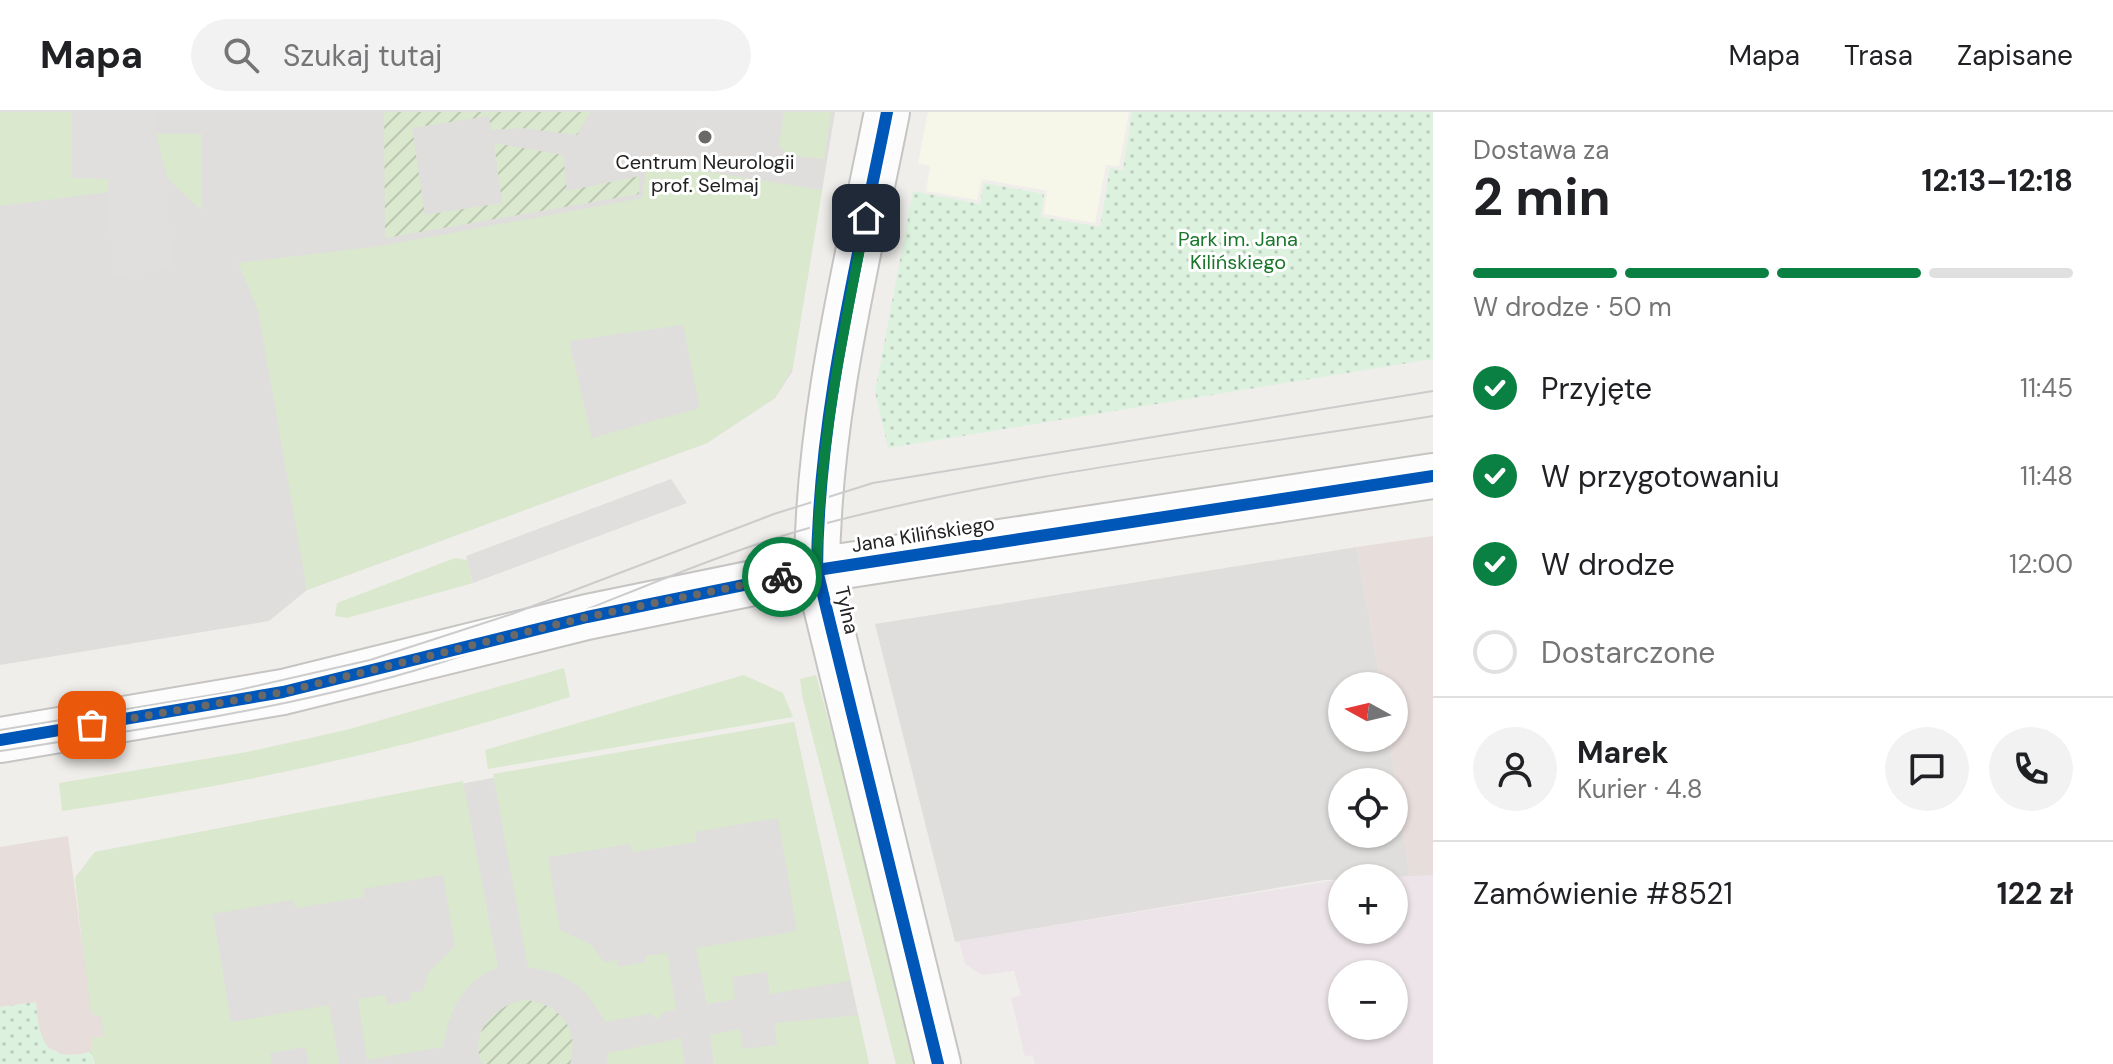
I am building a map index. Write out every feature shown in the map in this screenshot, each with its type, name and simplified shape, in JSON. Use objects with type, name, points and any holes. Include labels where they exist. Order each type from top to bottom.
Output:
[{"type":"street","name":"Tylna","points":[[887,112],[827,412],[818,493],[817,570],[938,1064]]},
{"type":"street","name":"Jana Kilińskiego","points":[[0,740],[283,692],[587,617],[817,570],[1433,476]]},
{"type":"shaded area","points":[[0,112],[835,112],[792,372],[775,398],[707,443],[307,590],[269,621],[0,665]]},
{"type":"shaded area","points":[[72,112],[156,112],[156,134],[167,178],[171,268],[113,277],[108,179],[72,178]]},
{"type":"shaded area","points":[[928,112],[1129,112],[1119,166],[1106,165],[1095,223],[1044,214],[1047,191],[982,179],[977,200],[926,191],[930,166],[918,163]]},
{"type":"shaded area","points":[[671,479],[687,503],[473,583],[466,556]]},
{"type":"shaded area","points":[[1433,536],[1433,875],[1410,878],[1406,848],[1408,848],[1408,768],[1394,768],[1391,752],[1408,752],[1408,672],[1379,672],[1357,547]]},
{"type":"shaded area","points":[[1357,547],[1379,672],[1328,672],[1328,752],[1391,752],[1394,768],[1328,768],[1328,848],[1406,848],[1408,864],[1328,864],[1328,880],[955,942],[875,624]]},
{"type":"shaded area","points":[[794,722],[869,1064],[95,1064],[75,878],[95,852]]},
{"type":"shaded area","points":[[68,836],[91,1012],[101,1017],[104,1037],[93,1037],[91,1052],[68,1057],[45,1046],[38,1034],[36,1003],[0,1007],[0,847]]},
{"type":"shaded area","points":[[1433,875],[1433,1064],[1035,1064],[1033,1055],[1025,1057],[1011,998],[1021,995],[1014,971],[982,975],[965,964],[959,941],[1328,881],[1328,944],[1408,944],[1408,876]]},
{"type":"green space","points":[[0,112],[72,112],[72,177],[108,179],[109,192],[0,206]]},
{"type":"green space","points":[[384,112],[590,112],[577,135],[522,128],[491,130],[489,116],[412,128],[425,215],[502,203],[494,143],[563,155],[567,191],[639,176],[639,194],[385,238]]},
{"type":"green space","points":[[784,112],[831,112],[824,159],[786,155],[779,145]]},
{"type":"green space","name":"Park im. Jana Kilińskiego","points":[[1132,112],[1433,112],[1433,359],[888,448],[875,392],[913,191],[980,204],[984,183],[1044,194],[1041,217],[1100,227],[1110,168],[1123,170]]},
{"type":"green space","points":[[156,134],[202,134],[202,211],[167,178]]},
{"type":"green space","points":[[647,162],[822,190],[793,366],[775,398],[707,443],[307,590],[258,310],[238,263],[381,246],[642,198]],"holes":[[[683,325],[700,408],[592,438],[569,341]]]},
{"type":"green space","points":[[455,558],[467,560],[473,583],[347,618],[335,616],[337,603]]},
{"type":"green space","points":[[564,668],[570,697],[444,734],[256,778],[62,811],[59,783],[247,752],[346,730]]},
{"type":"green space","points":[[744,675],[783,693],[793,717],[488,769],[485,750]]},
{"type":"green space","points":[[816,675],[865,851],[917,1064],[896,1064],[802,695],[800,679]]},
{"type":"green space","points":[[794,722],[850,981],[770,994],[767,972],[732,977],[735,999],[707,1004],[696,948],[797,931],[778,818],[695,832],[697,842],[632,852],[630,844],[548,857],[560,930],[592,945],[604,962],[617,960],[618,967],[645,962],[645,956],[667,953],[676,1009],[664,1012],[658,1019],[649,1014],[605,1022],[591,999],[574,983],[554,973],[528,967],[493,774]]},
{"type":"green space","points":[[463,781],[498,968],[475,980],[459,999],[443,1047],[367,1060],[358,999],[385,995],[387,1005],[411,1000],[410,993],[423,991],[429,972],[455,946],[443,875],[363,889],[364,897],[296,908],[293,900],[213,914],[231,1022],[329,1005],[339,1064],[309,1064],[305,1047],[270,1053],[272,1064],[95,1064],[91,1052],[93,1037],[104,1037],[101,1017],[91,1013],[75,878],[95,852]]},
{"type":"green space","points":[[523,1000],[547,1006],[564,1019],[572,1039],[570,1064],[482,1064],[479,1052],[481,1031],[494,1014]]},
{"type":"green space","points":[[36,1002],[40,1029],[48,1046],[64,1054],[91,1052],[95,1064],[0,1064],[0,1007]]},
{"type":"green space","points":[[858,1015],[869,1064],[714,1064],[710,1035],[740,1029],[743,1049],[777,1045],[775,1023]]},
{"type":"green space","points":[[681,1038],[685,1064],[607,1064],[608,1053]]},
{"type":"tram line","points":[[0,730],[230,692],[370,660],[512,614],[774,514],[873,483],[1433,391]]},
{"type":"tram line","points":[[0,751],[234,713],[407,673],[509,639],[735,552],[827,523],[901,505],[1052,475],[1433,416]]},
{"type":"cycle path","points":[[887,112],[832,397],[824,454],[817,570],[938,1064]]},
{"type":"cycle path","points":[[0,740],[283,692],[587,617],[817,570],[1433,476]]},
{"type":"way so far","points":[[92,725],[283,692],[587,617],[782,577]]},
{"type":"place","name":"Centrum Neurologii prof. Selmaj","points":[[705,137]]},
{"type":"route","points":[[782,577],[817,570],[818,493],[827,412],[866,218]]}]
